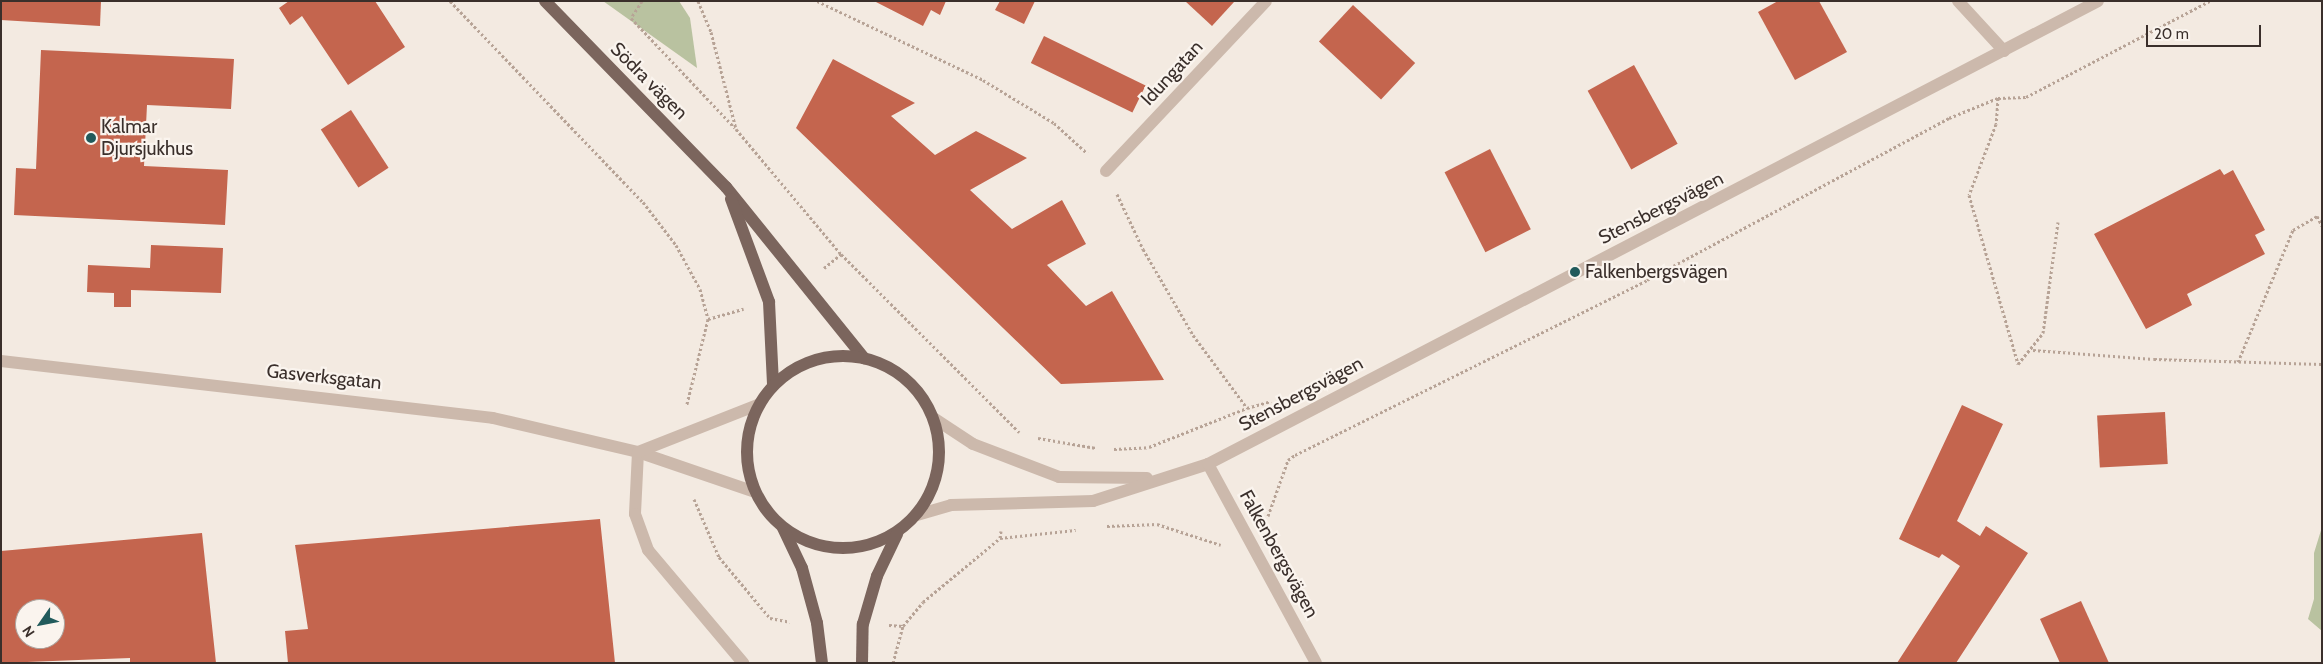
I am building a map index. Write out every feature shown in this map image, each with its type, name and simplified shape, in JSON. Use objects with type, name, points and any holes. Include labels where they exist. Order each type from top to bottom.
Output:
[{"type":"main road","name":"Södra vägen","points":[[544,1],[726,187],[864,358]]},
{"type":"main road","name":"Södra vägen","points":[[726,187],[769,302],[773,385]]},
{"type":"main road","points":[[783,528],[805,541],[832,548],[874,544],[897,534],[917,515],[937,479],[940,449],[935,419],[903,376],[864,358],[837,356],[805,363],[773,385],[760,404],[746,449],[755,492],[783,528],[802,568],[817,623],[822,663]]},
{"type":"main road","points":[[862,663],[863,624],[877,576],[897,534]]},
{"type":"street","name":"Idungatan","points":[[1106,171],[1266,1]]},
{"type":"street","points":[[1958,1],[2004,51]]},
{"type":"street","name":"Stensbergsvägen","points":[[917,515],[952,505],[1092,501],[1157,478],[1208,464],[2098,1]]},
{"type":"street","name":"Gasverksgatan","points":[[1,361],[484,417],[638,452],[688,472],[717,476],[755,492]]},
{"type":"street","points":[[743,663],[648,550],[635,514],[638,452],[684,431],[760,404]]},
{"type":"street","name":"Stensbergsvägen","points":[[935,419],[973,444],[1059,477],[1157,478]]},
{"type":"street","name":"Falkenbergsvägen","points":[[1208,464],[1316,663]]},
{"type":"path","points":[[450,1],[643,202],[676,246],[700,289],[708,319],[691,380],[684,431]]},
{"type":"path","points":[[642,1],[631,18],[736,129]]},
{"type":"path","points":[[817,1],[983,80],[1054,123],[1106,171],[1143,249],[1193,335],[1247,408]]},
{"type":"path","points":[[1102,527],[1157,524],[1218,547],[1266,521],[1288,460],[1295,455],[1647,280],[1949,118],[1998,98],[2026,97],[2210,1]]},
{"type":"path","points":[[1998,98],[1996,124],[1969,195],[2018,364],[2033,350],[2043,333],[2058,222]]},
{"type":"path","points":[[2238,362],[2293,230],[2317,216],[2322,226]]},
{"type":"path","points":[[2033,350],[2238,362],[2322,364]]},
{"type":"path","points":[[1111,449],[1149,447],[1269,399],[1295,455]]},
{"type":"path","points":[[1020,433],[1102,449]]},
{"type":"path","points":[[688,472],[719,557],[770,618],[817,623]]},
{"type":"path","points":[[1000,538],[1084,530]]},
{"type":"path","points":[[863,624],[903,626]]},
{"type":"green space","points":[[603,1],[679,1],[690,18],[697,68]]},
{"type":"green space","points":[[2322,527],[2322,631],[2308,619],[2314,599],[2314,553]]},
{"type":"building","points":[[1,1],[101,1],[100,26],[1,20]]},
{"type":"building","points":[[289,1],[375,1],[405,47],[348,85],[302,16],[290,25],[279,8]]},
{"type":"building","points":[[874,1],[946,1],[940,15],[931,10],[923,26]]},
{"type":"building","points":[[1000,1],[1035,1],[1024,24],[995,10]]},
{"type":"building","points":[[1185,1],[1233,1],[1234,2],[1212,26]]},
{"type":"building","points":[[1778,1],[1819,1],[1847,52],[1795,80],[1758,12]]},
{"type":"building","points":[[1353,5],[1415,63],[1381,100],[1319,42]]},
{"type":"building","points":[[1044,36],[1146,86],[1132,112],[1031,63]]},
{"type":"building","name":"Kalmar Djursjukhus","points":[[41,50],[234,59],[231,109],[147,105],[144,166],[228,170],[225,225],[14,215],[16,168],[36,169]]},
{"type":"building","points":[[833,59],[915,103],[891,116],[935,155],[976,131],[1027,158],[970,190],[1012,229],[1062,200],[1086,244],[1047,265],[1086,306],[1112,291],[1164,380],[1061,384],[796,128]]},
{"type":"building","points":[[1634,65],[1678,144],[1631,169],[1588,91]]},
{"type":"building","points":[[351,110],[389,168],[358,187],[321,130]]},
{"type":"building","points":[[1490,149],[1531,229],[1485,252],[1445,172]]},
{"type":"building","points":[[2220,169],[2224,175],[2233,170],[2265,230],[2255,235],[2265,254],[2187,294],[2192,305],[2146,329],[2094,234]]},
{"type":"building","points":[[151,245],[223,248],[221,293],[131,290],[131,307],[114,307],[114,293],[87,292],[88,265],[150,268]]},
{"type":"building","points":[[1962,405],[2003,424],[1957,521],[1980,536],[1986,526],[2028,553],[1956,663],[1897,663],[1960,566],[1942,554],[1939,558],[1899,539]]},
{"type":"building","points":[[2165,412],[2168,464],[2100,467],[2097,416]]},
{"type":"building","points":[[600,519],[615,663],[288,663],[285,631],[308,629],[295,545]]},
{"type":"building","points":[[202,533],[216,663],[130,663],[130,658],[1,663],[1,551]]},
{"type":"building","points":[[2081,601],[2109,663],[2060,663],[2040,619]]},
{"type":"place","name":"Kalmar Djursjukhus","points":[[91,138]]},
{"type":"place","name":"Falkenbergsvägen","points":[[1575,272]]}]
